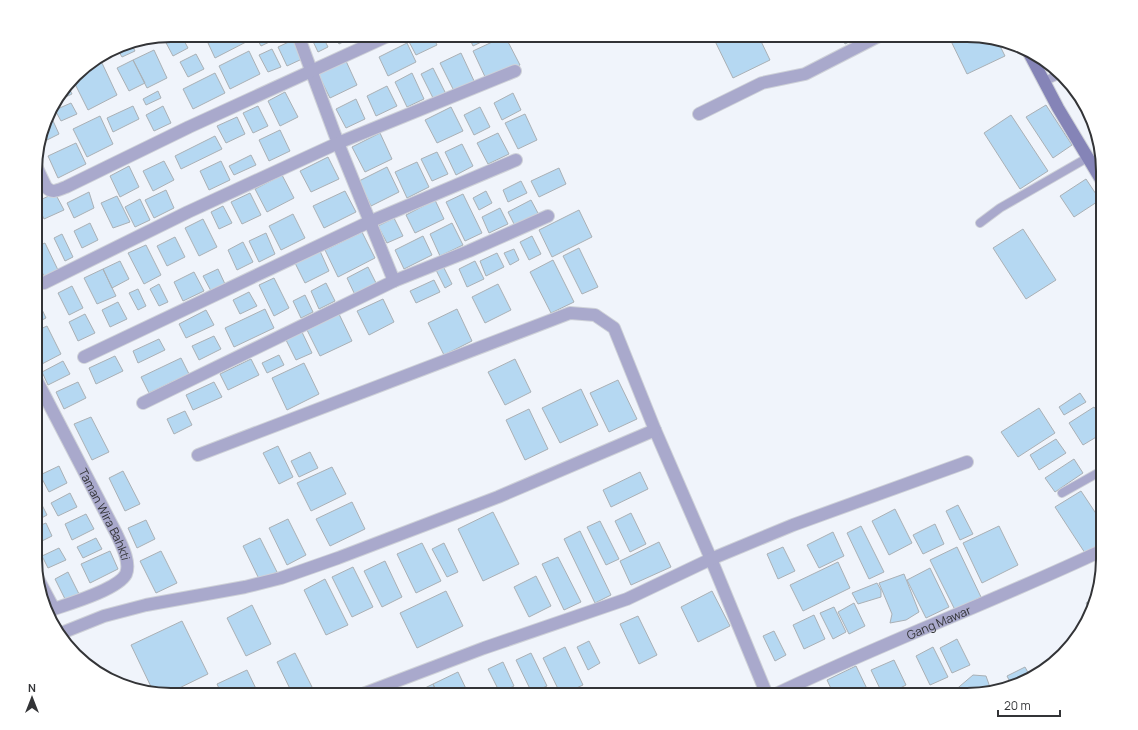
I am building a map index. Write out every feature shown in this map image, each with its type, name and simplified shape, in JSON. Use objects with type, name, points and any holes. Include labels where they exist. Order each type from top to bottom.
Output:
[{"type":"street","points":[[301,42],[338,144],[394,281]]},
{"type":"street","points":[[42,179],[46,187],[51,191],[59,190],[189,127],[375,42]]},
{"type":"street","points":[[699,114],[762,84],[805,74],[867,42]]},
{"type":"street","points":[[1033,61],[1058,108],[1096,172]]},
{"type":"street","points":[[44,283],[188,212],[338,144],[515,71]]},
{"type":"street","points":[[84,357],[369,222],[516,160]]},
{"type":"street","points":[[143,403],[394,281],[548,216]]},
{"type":"street","points":[[198,456],[570,313],[595,315],[614,328],[655,430],[711,559],[764,688]]},
{"type":"street","name":"Taman Wira Bahkti","points":[[42,391],[116,533],[124,551],[127,564],[126,574],[120,582],[109,588],[53,609]]},
{"type":"street","points":[[66,633],[104,616],[132,609],[245,587],[288,575],[338,558],[498,497],[655,430]]},
{"type":"street","points":[[378,688],[484,648],[627,599],[711,559],[793,526],[967,462]]},
{"type":"street","name":"Gang Mawar","points":[[789,688],[861,654],[926,628],[1096,553]]},
{"type":"lane","points":[[1045,81],[1055,77]]},
{"type":"lane","points":[[980,223],[1000,208],[1087,158]]},
{"type":"lane","points":[[1062,493],[1096,474]]},
{"type":"building","points":[[166,42],[185,42],[188,48],[173,56]]},
{"type":"building","points":[[210,42],[246,42],[215,58],[208,43]]},
{"type":"building","points":[[259,42],[269,42],[261,46]]},
{"type":"building","points":[[289,42],[294,42],[302,59],[287,66],[278,47]]},
{"type":"building","points":[[313,42],[326,42],[328,47],[318,52]]},
{"type":"building","points":[[409,42],[436,42],[437,45],[416,55]]},
{"type":"building","points":[[471,42],[481,42],[473,46]]},
{"type":"building","points":[[492,42],[508,42],[520,65],[487,81],[473,51]]},
{"type":"building","points":[[715,42],[761,42],[770,60],[733,78]]},
{"type":"building","points":[[951,42],[975,42],[1000,47],[1005,56],[967,74]]},
{"type":"building","points":[[407,43],[416,62],[388,76],[379,57]]},
{"type":"building","points":[[133,48],[135,51],[122,57],[120,53]]},
{"type":"building","points":[[272,49],[281,67],[268,72],[259,55]]},
{"type":"building","points":[[154,50],[167,78],[147,88],[133,60]]},
{"type":"building","points":[[249,51],[260,74],[230,89],[219,66]]},
{"type":"building","points":[[461,53],[475,83],[455,93],[440,63]]},
{"type":"building","points":[[196,54],[204,69],[188,77],[180,62]]},
{"type":"building","points":[[133,60],[145,83],[129,91],[117,68]]},
{"type":"building","points":[[346,61],[357,85],[330,98],[318,74]]},
{"type":"building","points":[[102,63],[117,95],[88,110],[75,85]]},
{"type":"building","points":[[433,68],[446,94],[434,100],[421,74]]},
{"type":"building","points":[[215,73],[225,93],[193,109],[183,89]]},
{"type":"building","points":[[412,73],[424,99],[407,107],[395,82]]},
{"type":"building","points":[[387,86],[397,106],[376,116],[367,96]]},
{"type":"building","points":[[70,91],[72,94],[66,97]]},
{"type":"building","points":[[158,91],[161,98],[146,105],[143,99]]},
{"type":"building","points":[[285,92],[298,117],[280,126],[268,101]]},
{"type":"building","points":[[513,93],[521,110],[502,120],[494,103]]},
{"type":"building","points":[[356,99],[365,119],[346,128],[336,109]]},
{"type":"building","points":[[71,103],[77,114],[61,121],[56,113],[58,109]]},
{"type":"building","points":[[1046,105],[1072,145],[1053,158],[1026,117]]},
{"type":"building","points":[[133,106],[139,119],[113,132],[107,118]]},
{"type":"building","points":[[163,106],[171,123],[154,131],[146,115]]},
{"type":"building","points":[[258,106],[268,126],[253,133],[243,113]]},
{"type":"building","points":[[451,107],[463,131],[437,143],[425,120]]},
{"type":"building","points":[[480,107],[490,127],[474,135],[464,115]]},
{"type":"building","points":[[525,114],[537,140],[518,149],[505,123]]},
{"type":"building","points":[[1011,115],[1048,171],[1020,189],[984,133]]},
{"type":"building","points":[[100,116],[113,144],[87,157],[73,129]]},
{"type":"building","points":[[237,117],[245,134],[226,143],[217,126]]},
{"type":"building","points":[[53,120],[59,134],[47,140],[46,138]]},
{"type":"building","points":[[280,130],[290,151],[269,161],[259,140]]},
{"type":"building","points":[[380,133],[392,159],[365,172],[352,147]]},
{"type":"building","points":[[498,133],[509,154],[488,164],[477,143]]},
{"type":"building","points":[[215,136],[222,149],[181,169],[175,156]]},
{"type":"building","points":[[76,143],[86,164],[58,178],[48,156]]},
{"type":"building","points":[[462,144],[473,166],[456,175],[445,152]]},
{"type":"building","points":[[437,152],[448,174],[432,181],[421,159]]},
{"type":"building","points":[[251,155],[256,165],[234,175],[229,166]]},
{"type":"building","points":[[328,157],[339,179],[311,192],[300,171]]},
{"type":"building","points":[[164,161],[174,180],[153,191],[143,171]]},
{"type":"building","points":[[221,161],[230,180],[209,190],[200,171]]},
{"type":"building","points":[[417,162],[429,187],[407,198],[395,172]]},
{"type":"building","points":[[129,166],[139,187],[120,197],[110,176]]},
{"type":"building","points":[[387,167],[399,192],[371,206],[359,181]]},
{"type":"building","points":[[559,168],[566,184],[539,197],[531,181]]},
{"type":"building","points":[[282,175],[294,198],[267,212],[255,189]]},
{"type":"building","points":[[1086,179],[1096,194],[1096,203],[1074,217],[1060,196]]},
{"type":"building","points":[[521,181],[527,193],[508,202],[503,190]]},
{"type":"building","points":[[166,190],[174,208],[154,218],[145,200]]},
{"type":"building","points":[[345,191],[356,212],[324,228],[313,206]]},
{"type":"building","points":[[486,191],[492,203],[479,210],[473,198]]},
{"type":"building","points":[[89,192],[94,208],[74,218],[67,203]]},
{"type":"building","points":[[55,193],[64,210],[44,219],[42,215],[42,199]]},
{"type":"building","points":[[250,193],[261,215],[242,224],[231,202]]},
{"type":"building","points":[[463,194],[482,233],[465,241],[446,202]]},
{"type":"building","points":[[117,196],[130,222],[113,228],[101,203]]},
{"type":"building","points":[[140,199],[150,220],[135,227],[125,207]]},
{"type":"building","points":[[435,200],[444,219],[415,233],[406,215]]},
{"type":"building","points":[[531,200],[539,215],[515,226],[508,212]]},
{"type":"building","points":[[223,206],[232,223],[219,229],[211,212]]},
{"type":"building","points":[[500,208],[508,224],[489,233],[482,217]]},
{"type":"building","points":[[579,210],[592,237],[552,257],[539,230]]},
{"type":"building","points":[[293,214],[305,238],[281,250],[269,226]]},
{"type":"building","points":[[394,218],[403,236],[387,243],[378,226]]},
{"type":"building","points":[[203,219],[217,247],[199,256],[185,228]]},
{"type":"building","points":[[90,223],[98,240],[82,248],[74,231]]},
{"type":"building","points":[[452,223],[463,245],[440,256],[430,234]]},
{"type":"building","points":[[1023,229],[1056,280],[1026,299],[993,248]]},
{"type":"building","points":[[362,232],[375,258],[338,277],[325,250]]},
{"type":"building","points":[[266,233],[275,254],[259,262],[249,241]]},
{"type":"building","points":[[62,234],[73,257],[65,261],[54,238]]},
{"type":"building","points":[[423,236],[432,255],[404,269],[395,250]]},
{"type":"building","points":[[532,236],[541,254],[529,260],[520,242]]},
{"type":"building","points":[[175,237],[185,257],[167,266],[157,246]]},
{"type":"building","points":[[243,242],[253,262],[237,270],[228,250]]},
{"type":"building","points":[[45,243],[58,270],[44,276],[42,272],[42,244]]},
{"type":"building","points":[[146,245],[161,275],[144,284],[128,253]]},
{"type":"building","points":[[579,248],[598,287],[582,294],[563,256]]},
{"type":"building","points":[[514,249],[519,260],[510,265],[504,253]]},
{"type":"building","points":[[320,251],[329,271],[305,283],[295,263]]},
{"type":"building","points":[[497,253],[504,267],[486,276],[480,261]]},
{"type":"building","points":[[553,260],[574,302],[551,313],[530,272]]},
{"type":"building","points":[[120,261],[129,279],[112,288],[103,269]]},
{"type":"building","points":[[475,261],[484,279],[467,287],[459,269]]},
{"type":"building","points":[[443,266],[452,284],[445,288],[436,270]]},
{"type":"building","points":[[368,267],[378,287],[356,297],[347,278]]},
{"type":"building","points":[[103,269],[116,296],[97,304],[84,278]]},
{"type":"building","points":[[218,269],[225,284],[211,291],[203,276]]},
{"type":"building","points":[[194,272],[204,291],[183,301],[174,282]]},
{"type":"building","points":[[274,278],[289,308],[274,316],[259,285]]},
{"type":"building","points":[[434,280],[440,292],[416,303],[410,291]]},
{"type":"building","points":[[326,283],[335,301],[319,309],[311,291]]},
{"type":"building","points":[[159,284],[168,302],[159,306],[150,289]]},
{"type":"building","points":[[498,284],[511,310],[485,323],[472,297]]},
{"type":"building","points":[[72,286],[83,308],[69,315],[58,293]]},
{"type":"building","points":[[138,289],[146,306],[138,310],[129,293]]},
{"type":"building","points":[[249,292],[257,306],[240,314],[233,300]]},
{"type":"building","points":[[305,295],[313,312],[301,318],[293,301]]},
{"type":"building","points":[[383,299],[394,322],[369,335],[357,311]]},
{"type":"building","points":[[118,302],[127,319],[110,327],[102,310]]},
{"type":"building","points":[[265,309],[274,328],[234,347],[225,328]]},
{"type":"building","points":[[457,309],[472,341],[444,355],[428,323]]},
{"type":"building","points":[[42,310],[46,318],[42,320]]},
{"type":"building","points":[[206,310],[214,325],[186,338],[179,324]]},
{"type":"building","points":[[85,314],[95,333],[78,341],[69,322]]},
{"type":"building","points":[[339,314],[352,341],[320,356],[307,330]]},
{"type":"building","points":[[47,326],[61,354],[42,364],[42,328]]},
{"type":"building","points":[[301,330],[312,353],[296,360],[285,338]]},
{"type":"building","points":[[214,336],[221,349],[199,360],[192,346]]},
{"type":"building","points":[[159,339],[165,350],[138,363],[133,351]]},
{"type":"building","points":[[279,355],[284,365],[267,373],[262,363]]},
{"type":"building","points":[[115,356],[123,371],[96,384],[89,368]]},
{"type":"building","points":[[181,358],[189,374],[149,393],[141,377]]},
{"type":"building","points":[[251,359],[259,375],[228,390],[220,374]]},
{"type":"building","points":[[515,359],[531,392],[505,405],[488,372]]},
{"type":"building","points":[[63,361],[70,374],[48,385],[42,372]]},
{"type":"building","points":[[304,363],[319,394],[287,410],[272,378]]},
{"type":"building","points":[[618,380],[637,419],[609,432],[590,393]]},
{"type":"building","points":[[78,382],[86,398],[64,409],[56,392]]},
{"type":"building","points":[[214,382],[222,397],[193,410],[186,395]]},
{"type":"building","points":[[581,389],[598,425],[560,443],[542,408]]},
{"type":"building","points":[[1080,393],[1086,402],[1064,415],[1059,407]]},
{"type":"building","points":[[1094,407],[1096,410],[1096,437],[1083,445],[1069,423]]},
{"type":"building","points":[[1039,408],[1055,433],[1018,457],[1001,432]]},
{"type":"building","points":[[529,409],[548,449],[525,460],[506,420]]},
{"type":"building","points":[[185,411],[192,425],[174,434],[167,419]]},
{"type":"building","points":[[91,417],[109,452],[92,460],[74,424]]},
{"type":"building","points":[[1056,439],[1066,453],[1039,470],[1030,455]]},
{"type":"building","points":[[278,446],[293,477],[279,484],[263,453]]},
{"type":"building","points":[[310,452],[318,468],[299,477],[291,461]]},
{"type":"building","points":[[1074,459],[1083,473],[1055,492],[1045,478]]},
{"type":"building","points":[[59,466],[67,483],[49,492],[42,479],[42,474]]},
{"type":"building","points":[[332,467],[346,494],[311,511],[297,483]]},
{"type":"building","points":[[123,471],[140,504],[125,511],[109,478]]},
{"type":"building","points":[[640,472],[648,489],[611,507],[603,490]]},
{"type":"building","points":[[1081,491],[1096,514],[1096,546],[1085,553],[1055,507]]},
{"type":"building","points":[[70,493],[77,507],[58,516],[51,503]]},
{"type":"building","points":[[352,502],[365,529],[330,546],[316,519]]},
{"type":"building","points":[[42,505],[47,515],[42,518]]},
{"type":"building","points":[[958,505],[973,534],[960,540],[946,511]]},
{"type":"building","points":[[895,509],[912,543],[889,555],[872,521]]},
{"type":"building","points":[[493,512],[519,564],[483,581],[458,529]]},
{"type":"building","points":[[631,513],[646,544],[630,552],[615,521]]},
{"type":"building","points":[[86,514],[94,529],[72,540],[65,524]]},
{"type":"building","points":[[288,519],[306,555],[287,565],[269,528]]},
{"type":"building","points":[[146,520],[155,539],[137,548],[128,528]]},
{"type":"building","points":[[600,521],[619,559],[606,565],[587,527]]},
{"type":"building","points":[[46,523],[52,536],[42,541],[42,525]]},
{"type":"building","points":[[935,524],[944,544],[923,554],[913,535]]},
{"type":"building","points":[[861,526],[884,572],[869,579],[847,533]]},
{"type":"building","points":[[999,526],[1018,565],[982,583],[963,543]]},
{"type":"building","points":[[580,531],[611,595],[595,603],[564,539]]},
{"type":"building","points":[[833,532],[844,556],[819,568],[807,545]]},
{"type":"building","points":[[96,538],[102,549],[83,558],[77,547]]},
{"type":"building","points":[[260,538],[277,572],[260,581],[243,546]]},
{"type":"building","points":[[659,542],[671,567],[631,585],[620,561]]},
{"type":"building","points":[[422,543],[441,581],[416,593],[397,554]]},
{"type":"building","points":[[444,543],[458,572],[447,577],[432,549]]},
{"type":"building","points":[[783,547],[795,571],[778,579],[767,554]]},
{"type":"building","points":[[957,547],[981,597],[955,610],[930,560]]},
{"type":"building","points":[[59,548],[66,560],[48,568],[42,556]]},
{"type":"building","points":[[110,551],[118,569],[90,583],[81,564]]},
{"type":"building","points":[[161,551],[177,583],[156,593],[140,561]]},
{"type":"building","points":[[558,557],[581,602],[564,610],[542,564]]},
{"type":"building","points":[[385,561],[402,597],[382,607],[364,571]]},
{"type":"building","points":[[838,562],[850,588],[803,611],[790,585]]},
{"type":"building","points":[[353,567],[373,607],[352,617],[332,577]]},
{"type":"building","points":[[930,568],[949,607],[926,618],[907,580]]},
{"type":"building","points":[[68,572],[79,594],[66,601],[55,579]]},
{"type":"building","points":[[904,574],[919,612],[906,620],[890,623],[892,614],[879,583]]},
{"type":"building","points":[[536,576],[551,606],[529,617],[514,587]]},
{"type":"building","points":[[325,579],[348,625],[326,635],[304,590]]},
{"type":"building","points":[[877,583],[881,590],[881,597],[858,604],[852,593]]},
{"type":"building","points":[[446,591],[463,626],[417,648],[400,613]]},
{"type":"building","points":[[712,591],[730,626],[698,642],[681,607]]},
{"type":"building","points":[[854,603],[865,626],[849,634],[838,612]]},
{"type":"building","points":[[252,605],[271,644],[246,656],[227,618]]},
{"type":"building","points":[[834,607],[846,632],[833,639],[820,613]]},
{"type":"building","points":[[814,615],[825,639],[804,649],[793,625]]},
{"type":"building","points":[[638,616],[657,655],[639,664],[620,624]]},
{"type":"building","points":[[182,621],[208,674],[179,688],[151,686],[131,645]]},
{"type":"building","points":[[774,631],[786,655],[775,661],[763,636]]},
{"type":"building","points":[[957,639],[970,665],[952,673],[940,648]]},
{"type":"building","points":[[589,641],[600,663],[588,670],[577,647]]},
{"type":"building","points":[[565,647],[583,685],[576,688],[558,688],[543,658]]},
{"type":"building","points":[[933,647],[948,677],[930,685],[916,656]]},
{"type":"building","points":[[295,653],[312,688],[290,688],[277,662]]},
{"type":"building","points":[[531,653],[547,686],[543,688],[530,688],[516,660]]},
{"type":"building","points":[[894,660],[906,685],[900,688],[880,688],[871,670]]},
{"type":"building","points":[[503,662],[514,686],[510,688],[498,688],[488,669]]},
{"type":"building","points":[[856,666],[867,688],[831,688],[827,680]]},
{"type":"building","points":[[1025,667],[1028,673],[1009,681],[1007,676]]},
{"type":"building","points":[[247,670],[256,688],[219,688],[217,684]]},
{"type":"building","points":[[458,672],[466,688],[435,688],[433,684]]},
{"type":"building","points":[[973,675],[986,676],[990,686],[975,688],[958,688]]},
{"type":"building","points":[[433,684],[435,688],[425,688]]}]
